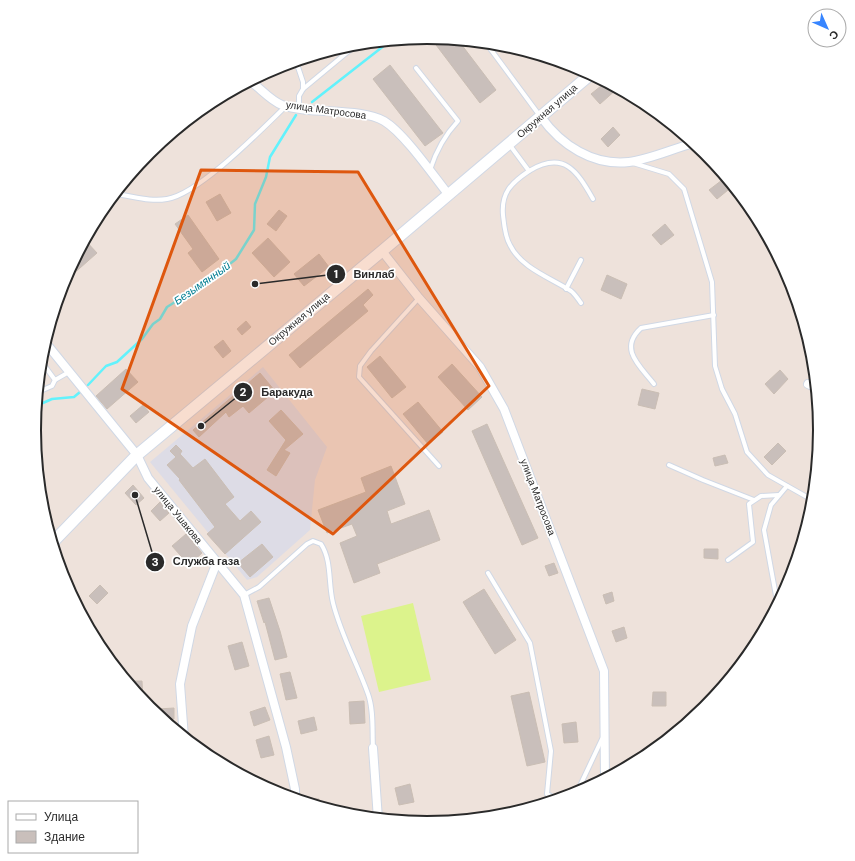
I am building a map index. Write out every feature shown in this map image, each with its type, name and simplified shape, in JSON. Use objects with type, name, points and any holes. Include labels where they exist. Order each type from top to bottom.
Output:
[{"type":"main road","name":"Окружная улица","points":[[56,538],[137,455],[382,251],[585,78]]},
{"type":"street","name":"улица Матросова","points":[[255,85],[286,106],[369,116],[383,121],[394,130],[448,194]]},
{"type":"street","points":[[541,117],[552,132],[571,148],[586,155],[616,163],[631,162],[688,145]]},
{"type":"street","name":"улица Матросова","points":[[382,251],[419,298],[480,367],[504,409],[604,671],[604,774]]},
{"type":"street","name":"улица Ушакова","points":[[50,348],[137,455],[148,478],[244,595],[286,746],[295,793]]},
{"type":"street","points":[[183,730],[180,684],[192,626],[217,562]]},
{"type":"street","points":[[373,748],[378,814]]},
{"type":"lane","points":[[490,49],[541,117]]},
{"type":"lane","points":[[298,108],[299,96],[303,90],[348,52]]},
{"type":"lane","points":[[298,67],[303,82],[303,90]]},
{"type":"lane","points":[[416,68],[458,121],[444,138],[435,154],[430,171]]},
{"type":"lane","points":[[121,195],[148,200],[169,199],[191,188],[247,144],[286,106]]},
{"type":"lane","points":[[509,144],[529,171]]},
{"type":"lane","points":[[631,162],[669,174],[684,189],[712,282],[716,366],[722,389],[735,414],[747,452],[768,475],[808,498]]},
{"type":"lane","points":[[581,303],[571,292],[536,270],[517,255],[509,245],[502,204],[504,195],[515,182],[529,171],[546,163],[558,163],[574,170],[582,179],[593,200]]},
{"type":"lane","points":[[566,289],[581,260]]},
{"type":"lane","points":[[419,298],[367,356],[360,366],[359,377],[439,466]]},
{"type":"lane","points":[[654,384],[631,354],[630,344],[633,335],[640,328],[714,315]]},
{"type":"lane","points":[[46,368],[55,380]]},
{"type":"lane","points":[[43,390],[52,386],[55,380],[70,372]]},
{"type":"lane","points":[[669,465],[702,480],[754,500]]},
{"type":"lane","points":[[776,596],[764,530],[771,505],[787,486]]},
{"type":"lane","points":[[728,560],[753,542],[748,504],[761,496],[779,495]]},
{"type":"lane","points":[[244,595],[258,587],[307,544],[313,541],[321,544],[328,559],[333,602],[341,631],[368,695],[371,708],[373,748]]},
{"type":"lane","points":[[488,573],[530,643],[551,751],[547,794],[551,796]]},
{"type":"lane","points":[[580,786],[603,737]]},
{"type":"highlighted area","points":[[201,170],[358,172],[489,386],[333,534],[122,389]]},
{"type":"shaded area","points":[[263,367],[327,447],[315,480],[310,530],[257,577],[247,580],[150,462]]},
{"type":"green space","points":[[413,603],[431,680],[379,692],[361,616]]},
{"type":"building","points":[[436,44],[462,46],[496,90],[480,103]]},
{"type":"building","points":[[390,65],[443,133],[425,146],[373,79]]},
{"type":"building","points":[[601,86],[613,92],[600,104],[591,94]]},
{"type":"building","points":[[613,127],[620,135],[608,147],[601,139]]},
{"type":"building","points":[[722,180],[729,189],[717,199],[709,190]]},
{"type":"building","points":[[220,194],[231,213],[217,221],[206,202]]},
{"type":"building","points":[[279,210],[287,216],[276,231],[267,224]]},
{"type":"building","points":[[188,215],[219,259],[202,272],[188,253],[193,249],[175,224]]},
{"type":"building","points":[[665,224],[674,235],[661,245],[652,235]]},
{"type":"building","points":[[268,238],[290,262],[274,277],[252,253]]},
{"type":"building","points":[[89,244],[97,253],[75,272]]},
{"type":"building","points":[[319,254],[329,267],[304,286],[294,274]]},
{"type":"building","points":[[607,275],[627,284],[621,299],[601,290]]},
{"type":"building","points":[[368,289],[373,295],[363,305],[368,311],[300,368],[289,355]]},
{"type":"building","points":[[246,321],[251,327],[242,335],[237,329]]},
{"type":"building","points":[[223,340],[231,351],[223,358],[214,347]]},
{"type":"building","points":[[380,356],[406,387],[392,398],[367,367]]},
{"type":"building","points":[[452,364],[482,397],[468,410],[438,377]]},
{"type":"building","points":[[126,369],[138,382],[107,409],[96,396]]},
{"type":"building","points":[[780,370],[788,379],[774,394],[765,384]]},
{"type":"building","points":[[260,373],[275,391],[249,413],[243,406],[229,417],[226,412],[199,437],[193,430]]},
{"type":"building","points":[[642,389],[659,393],[655,409],[638,405]]},
{"type":"building","points":[[418,402],[443,432],[428,444],[403,414]]},
{"type":"building","points":[[143,405],[149,412],[136,423],[130,416]]},
{"type":"building","points":[[281,410],[303,434],[284,450],[290,453],[276,476],[267,470],[286,440],[269,421]]},
{"type":"building","points":[[487,424],[538,538],[522,545],[472,431]]},
{"type":"building","points":[[778,443],[786,451],[772,465],[764,457]]},
{"type":"building","points":[[176,445],[182,451],[180,454],[193,468],[205,459],[234,497],[225,504],[240,521],[251,511],[261,522],[225,554],[207,534],[215,527],[179,480],[180,479],[167,465],[176,457],[170,451]]},
{"type":"building","points":[[725,455],[728,463],[715,466],[713,458]]},
{"type":"building","points":[[391,466],[405,504],[387,511],[391,524],[429,510],[440,540],[377,564],[380,573],[354,583],[340,543],[357,536],[352,524],[327,533],[318,510],[366,492],[361,478]]},
{"type":"building","points":[[133,485],[144,498],[136,505],[125,493]]},
{"type":"building","points":[[160,502],[169,513],[160,521],[151,511]]},
{"type":"building","points":[[186,534],[202,553],[189,565],[172,546]]},
{"type":"building","points":[[262,544],[273,557],[250,577],[238,563]]},
{"type":"building","points":[[704,549],[718,549],[718,559],[704,558]]},
{"type":"building","points":[[554,563],[558,573],[549,576],[545,566]]},
{"type":"building","points":[[100,585],[108,593],[97,604],[89,596]]},
{"type":"building","points":[[484,589],[516,640],[495,654],[463,602]]},
{"type":"building","points":[[612,592],[614,601],[606,604],[603,595]]},
{"type":"building","points":[[269,598],[287,657],[275,660],[265,622],[264,623],[257,601]]},
{"type":"building","points":[[624,627],[627,638],[616,642],[612,631]]},
{"type":"building","points":[[242,642],[249,666],[235,670],[228,646]]},
{"type":"building","points":[[290,672],[297,698],[286,700],[280,674]]},
{"type":"building","points":[[134,681],[142,681],[143,691]]},
{"type":"building","points":[[529,692],[545,762],[527,766],[511,696]]},
{"type":"building","points":[[653,692],[666,692],[666,706],[652,706]]},
{"type":"building","points":[[364,701],[365,723],[350,724],[349,702]]},
{"type":"building","points":[[265,707],[270,720],[254,726],[250,712]]},
{"type":"building","points":[[174,708],[174,719],[171,719],[159,709]]},
{"type":"building","points":[[314,717],[317,730],[301,734],[298,721]]},
{"type":"building","points":[[576,722],[578,742],[564,743],[562,724]]},
{"type":"building","points":[[269,736],[274,755],[261,758],[256,740]]},
{"type":"building","points":[[410,784],[414,802],[399,805],[395,788]]},
{"type":"waterway","name":"Безымянный","points":[[312,102],[383,47]]},
{"type":"waterway","name":"Безымянный","points":[[88,385],[106,366],[117,362],[142,339],[153,324],[160,319],[167,307],[207,282],[236,259],[254,230],[255,204],[266,177],[270,157],[296,115]]},
{"type":"waterway","name":"Безымянный","points":[[42,403],[52,399],[74,397],[80,392]]},
{"type":"place","name":"Винлаб","points":[[255,284]]},
{"type":"place","name":"Баракуда","points":[[201,426]]},
{"type":"place","name":"Служба газа","points":[[135,495]]}]
